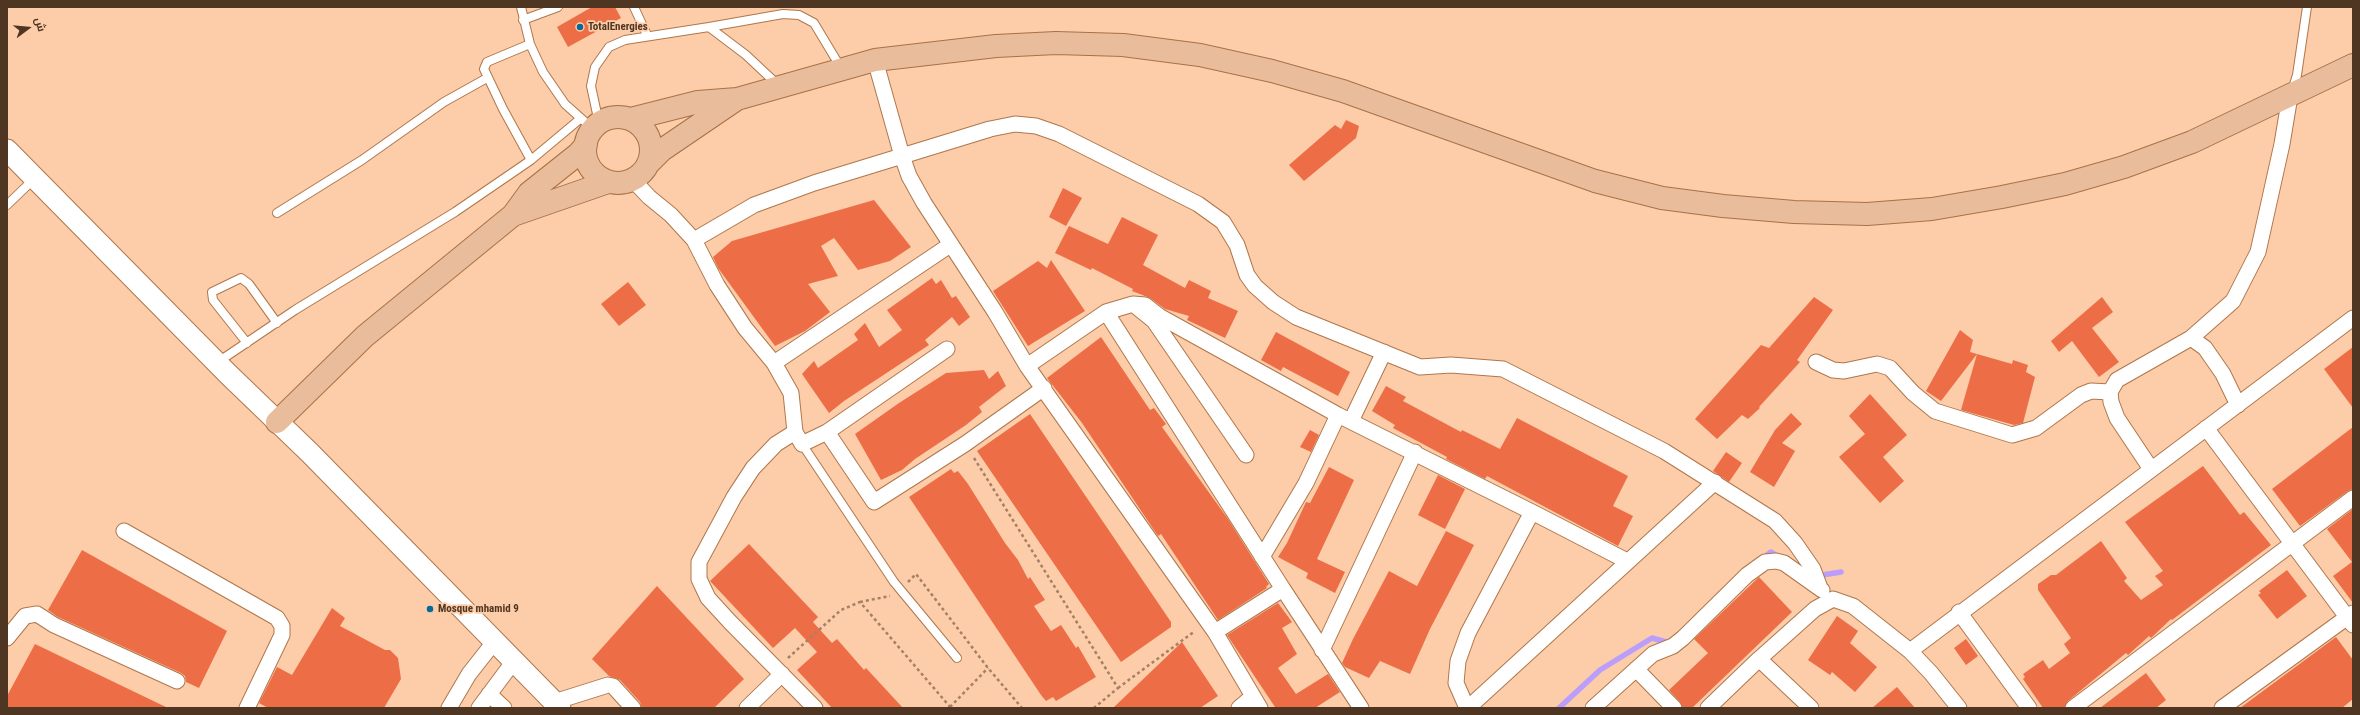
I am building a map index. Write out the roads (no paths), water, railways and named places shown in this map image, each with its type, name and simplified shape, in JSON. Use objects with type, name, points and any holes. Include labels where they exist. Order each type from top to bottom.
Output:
[{"type":"main road","points":[[277,422],[365,336],[513,215],[529,193],[578,154],[589,129],[614,117],[631,119],[698,102],[736,99],[842,68],[875,60],[947,50],[1056,43],[1123,45],[1200,55],[1343,91],[1595,181],[1662,198],[1723,206],[1801,212],[1867,214],[1932,209],[2065,184],[2124,167],[2192,142],[2353,65]]},
{"type":"main road","points":[[513,215],[608,182],[621,183],[633,180],[643,172],[650,162],[662,150],[736,99]]},
{"type":"main road","points":[[631,119],[642,126],[649,137],[652,149],[650,162]]},
{"type":"main road","points":[[589,129],[589,166],[597,175],[608,182]]},
{"type":"main road","points":[[13,160],[35,179],[557,705]]},
{"type":"street","points":[[875,60],[909,176],[950,245],[995,312],[1027,366],[1044,388],[1211,627],[1256,702],[1239,708]]},
{"type":"street","points":[[2151,469],[2117,418],[2111,402],[2110,392],[2117,380],[2192,338],[2233,301],[2258,252],[2282,144],[2290,96]]},
{"type":"street","points":[[694,240],[754,205],[902,156],[990,129],[1015,124],[1036,126],[1059,134],[1198,204],[1223,222],[1237,245],[1247,275],[1255,286],[1273,302],[1296,317],[1420,367],[1451,365],[1503,369],[1664,451],[1775,521],[1795,543],[1813,569],[1820,588]]},
{"type":"street","points":[[633,180],[645,193],[671,215],[694,240],[717,285],[745,328],[774,363],[791,393],[799,438]]},
{"type":"street","points":[[774,363],[950,245]]},
{"type":"street","points":[[1027,366],[1106,312],[1133,304],[1145,305],[1159,316],[1345,418],[1415,452],[1627,561]]},
{"type":"street","points":[[1133,304],[1154,321],[1246,455]]},
{"type":"street","points":[[1106,312],[1262,557],[1361,708]]},
{"type":"street","points":[[1910,651],[1959,612],[2353,318]]},
{"type":"street","points":[[2192,338],[2209,353],[2223,374],[2238,405]]},
{"type":"street","points":[[815,708],[708,598],[699,579],[699,562],[730,504],[753,468],[776,444],[827,432],[947,350]]},
{"type":"street","points":[[1262,557],[1384,352]]},
{"type":"street","points":[[1816,362],[1833,370],[1844,371],[1877,364],[1890,368],[1913,393],[1935,411],[2012,435],[2036,428],[2081,395],[2091,391],[2110,392]]},
{"type":"street","points":[[827,432],[874,502],[965,444],[1044,388]]},
{"type":"street","points":[[2206,428],[2351,619],[2222,708]]},
{"type":"street","points":[[1322,650],[1415,452]]},
{"type":"street","points":[[1532,512],[1468,633],[1458,661],[1456,684],[1468,708],[1715,482]]},
{"type":"street","points":[[2073,708],[2353,498]]},
{"type":"street","points":[[124,531],[277,618],[282,626],[282,635],[246,708]]},
{"type":"street","points":[[1593,708],[1653,654],[1678,642],[1747,575],[1766,562],[1776,560],[1784,563],[1820,588],[1832,599],[1853,606],[1910,651],[1931,673],[1959,708]]},
{"type":"street","points":[[1211,627],[1283,589]]},
{"type":"street","points":[[1708,708],[1759,659],[1815,610],[1832,599]]},
{"type":"street","points":[[1959,612],[2029,708]]},
{"type":"street","points":[[7,638],[25,616],[37,614],[54,625],[177,681]]},
{"type":"street","points":[[449,708],[469,674],[494,641]]},
{"type":"street","points":[[1759,659],[1811,708]]},
{"type":"street","points":[[479,708],[514,661]]},
{"type":"street","points":[[1636,669],[1674,708]]},
{"type":"street","points":[[747,708],[779,671]]},
{"type":"street","points":[[557,705],[608,685],[613,686],[633,708]]},
{"type":"street","points":[[490,694],[504,708]]},
{"type":"lane","points":[[521,7],[530,44],[552,85],[565,104],[589,129]]},
{"type":"lane","points":[[524,20],[558,7]]},
{"type":"lane","points":[[634,7],[647,35]]},
{"type":"lane","points":[[2290,96],[2297,75],[2307,7]]},
{"type":"lane","points":[[589,129],[591,86],[595,67],[609,47],[625,40],[647,35],[709,27],[783,14],[799,15],[814,23],[842,68]]},
{"type":"lane","points":[[709,27],[746,55],[778,86]]},
{"type":"lane","points":[[530,44],[487,62],[484,69],[487,78],[531,160]]},
{"type":"lane","points":[[277,213],[362,160],[444,102],[487,78]]},
{"type":"lane","points":[[217,363],[277,323],[448,216],[531,160],[589,129]]},
{"type":"lane","points":[[7,205],[35,179]]},
{"type":"lane","points":[[247,343],[213,300],[212,292],[241,278],[249,284],[277,323]]},
{"type":"lane","points":[[799,438],[894,582],[957,658]]},
{"type":"waterway","points":[[1762,559],[1771,552],[1779,557]]},
{"type":"waterway","points":[[1816,576],[1841,572]]},
{"type":"waterway","points":[[1559,708],[1600,670],[1652,638],[1670,643]]},
{"type":"place","name":"TotalEnergies","points":[[580,27]]},
{"type":"place","name":"Mosque mhamid 9","points":[[430,609]]}]
